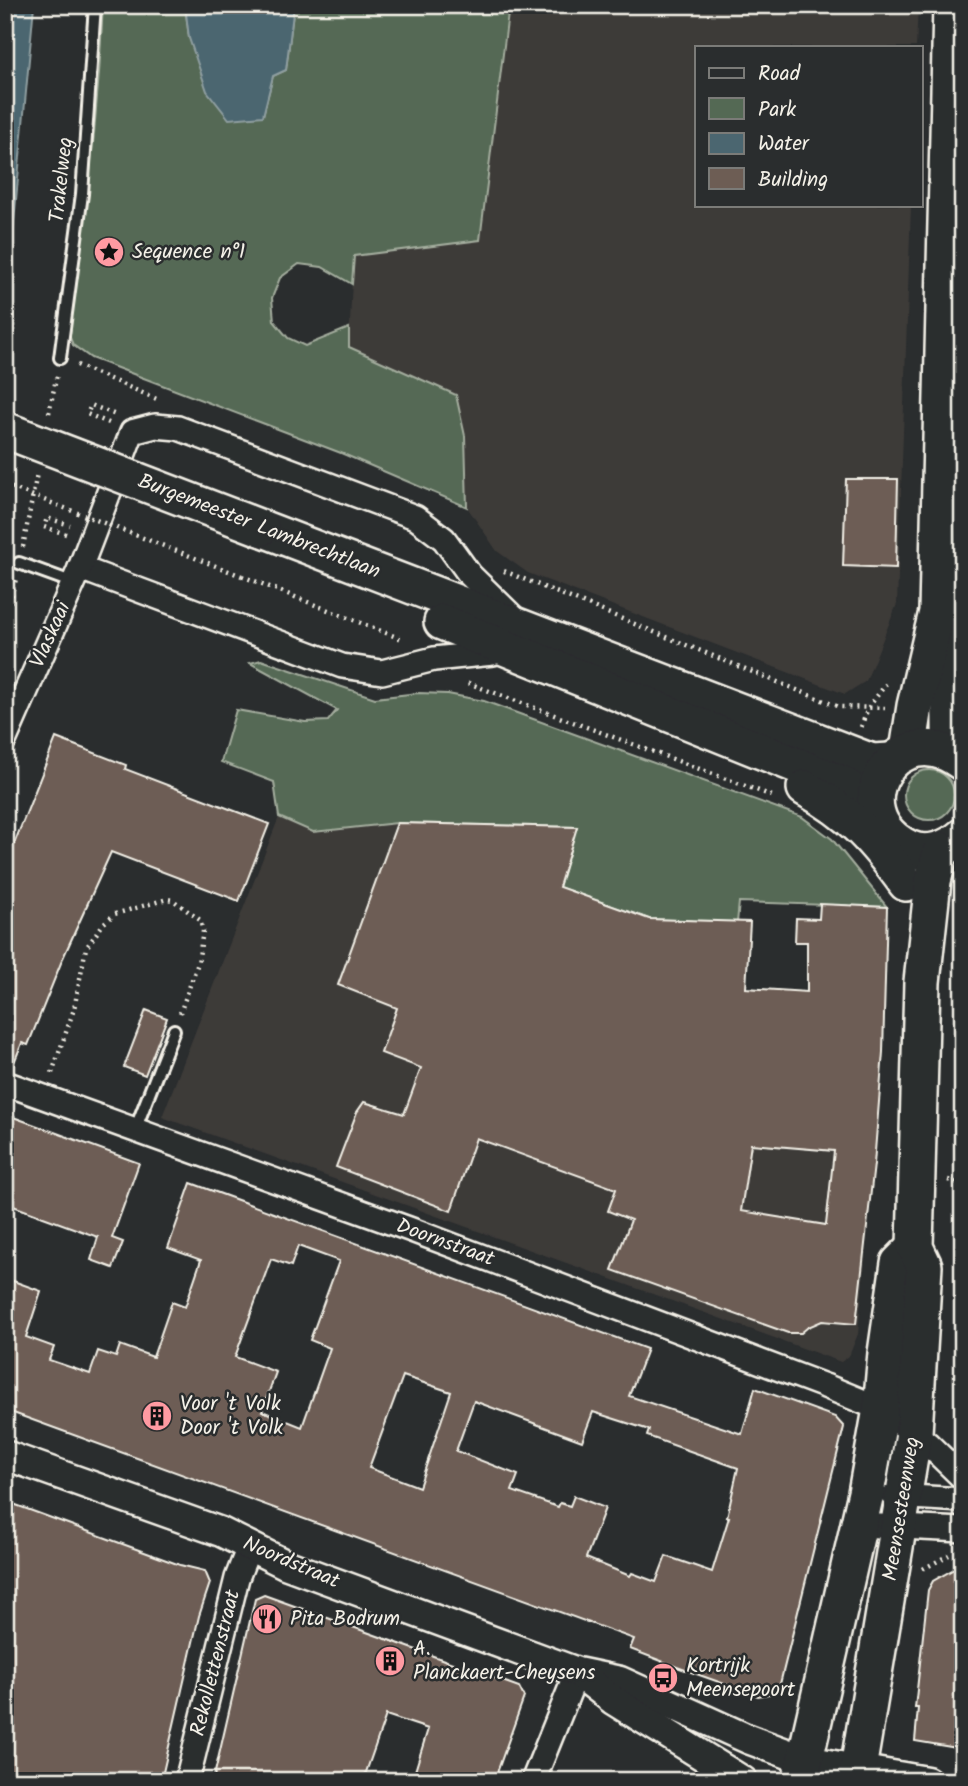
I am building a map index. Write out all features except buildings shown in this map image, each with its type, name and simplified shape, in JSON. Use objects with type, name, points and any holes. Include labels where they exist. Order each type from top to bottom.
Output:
[{"type":"main road","points":[[874,805],[878,781],[899,756],[915,706],[937,612],[951,5]]},
{"type":"main road","name":"Burgemeester Lambrechtlaan","points":[[5,430],[252,551]]},
{"type":"main road","name":"Burgemeester Lambrechtlaan","points":[[5,455],[252,551],[507,634],[872,762],[935,748],[956,758]]},
{"type":"main road","points":[[937,612],[949,674],[956,758]]},
{"type":"main road","name":"Burgemeester Lambrechtlaan","points":[[507,634],[730,740],[841,783],[874,805]]},
{"type":"main road","points":[[730,740],[753,763],[779,774],[834,805],[878,845],[906,883]]},
{"type":"main road","name":"Meensesteenweg","points":[[874,805],[880,824],[895,841],[906,883],[922,982]]},
{"type":"main road","points":[[895,841],[924,852],[952,843]]},
{"type":"main road","name":"Meensesteenweg","points":[[857,1776],[914,1433],[924,1266],[915,1247],[922,982],[933,881],[952,843]]},
{"type":"main road","name":"Meensesteenweg","points":[[802,1770],[862,1509],[881,1409],[899,1263],[915,1247]]},
{"type":"street","name":"Vlaskaai","points":[[5,739],[77,576],[132,432],[155,426],[178,428]]},
{"type":"street","name":"Burgemeester Lambrechtlaan","points":[[178,428],[415,517],[444,539],[470,576],[512,615],[507,634]]},
{"type":"street","points":[[77,576],[342,666],[382,672],[434,659],[493,653],[507,634]]},
{"type":"street","name":"Doornstraat","points":[[5,1083],[473,1253],[881,1409],[914,1433],[963,1478]]},
{"type":"street","name":"Noordstraat","points":[[5,1455],[221,1532],[285,1563],[577,1672],[620,1681],[765,1746],[802,1770],[927,1781]]},
{"type":"street","points":[[862,1509],[902,1513],[963,1500]]},
{"type":"street","points":[[862,1509],[902,1513],[963,1530]]},
{"type":"street","name":"Rekollettenstraat","points":[[187,1781],[237,1578],[249,1547]]},
{"type":"street","points":[[533,1781],[577,1672]]},
{"type":"street","name":"Noordstraat","points":[[577,1672],[613,1700],[743,1781]]},
{"type":"lane","name":"Trakelweg","points":[[60,358],[82,194],[95,5]]},
{"type":"lane","points":[[19,563],[77,576]]},
{"type":"lane","points":[[135,1130],[174,1030]]},
{"type":"path","points":[[111,424],[87,414],[91,405],[119,416]]},
{"type":"path","points":[[5,485],[252,551],[420,647],[451,677],[785,800]]},
{"type":"path","points":[[73,536],[44,527],[47,518],[75,526]]},
{"type":"path","points":[[5,623],[19,563]]},
{"type":"path","points":[[492,566],[839,707],[868,708]]},
{"type":"path","points":[[43,1097],[74,1009],[86,947],[104,923],[115,914],[167,899],[173,900],[200,920],[203,931],[198,963],[174,1030]]},
{"type":"path","points":[[940,1178],[963,1184]]},
{"type":"path","points":[[913,1575],[953,1552]]},
{"type":"shaded area","points":[[509,5],[918,5],[916,46],[695,46],[695,206],[911,206],[897,604],[866,681],[845,694],[528,573],[497,551],[467,507],[465,436],[349,347],[353,256],[480,240]]},
{"type":"shaded area","points":[[279,817],[313,832],[397,823],[577,827],[649,919],[727,1142],[833,1151],[833,1160],[874,1164],[858,1334],[849,1356],[841,1362],[162,1117]]},
{"type":"green space","points":[[103,5],[185,5],[189,38],[263,115],[273,76],[286,70],[294,5],[509,5],[480,240],[354,256],[352,284],[322,267],[299,264],[280,278],[272,298],[274,321],[288,338],[305,346],[349,328],[349,347],[456,395],[465,436],[467,507],[341,453],[91,358],[73,345],[68,333],[90,169]]},
{"type":"green space","points":[[261,660],[375,698],[418,693],[448,694],[484,701],[802,817],[832,839],[887,907],[739,902],[737,923],[649,919],[559,887],[576,827],[397,823],[313,832],[279,817],[274,782],[221,762],[236,710],[305,722],[328,721],[337,710],[250,663]]},
{"type":"green space","points":[[929,770],[946,778],[954,795],[946,812],[929,820],[912,812],[904,795],[912,778]]},
{"type":"water","points":[[5,5],[34,5],[5,319]]},
{"type":"water","points":[[185,5],[294,5],[286,70],[273,76],[263,116],[229,119],[207,91],[189,38]]},
{"type":"place","name":"Sequence n°1","points":[[109,252]]},
{"type":"place","name":"Voor 't Volk Door 't Volk","points":[[157,1416]]},
{"type":"place","name":"Pita Bodrum","points":[[267,1619]]},
{"type":"place","name":"A. Planckaert-Cheysens","points":[[390,1661]]},
{"type":"place","name":"Kortrijk Meensepoort","points":[[663,1678]]}]
